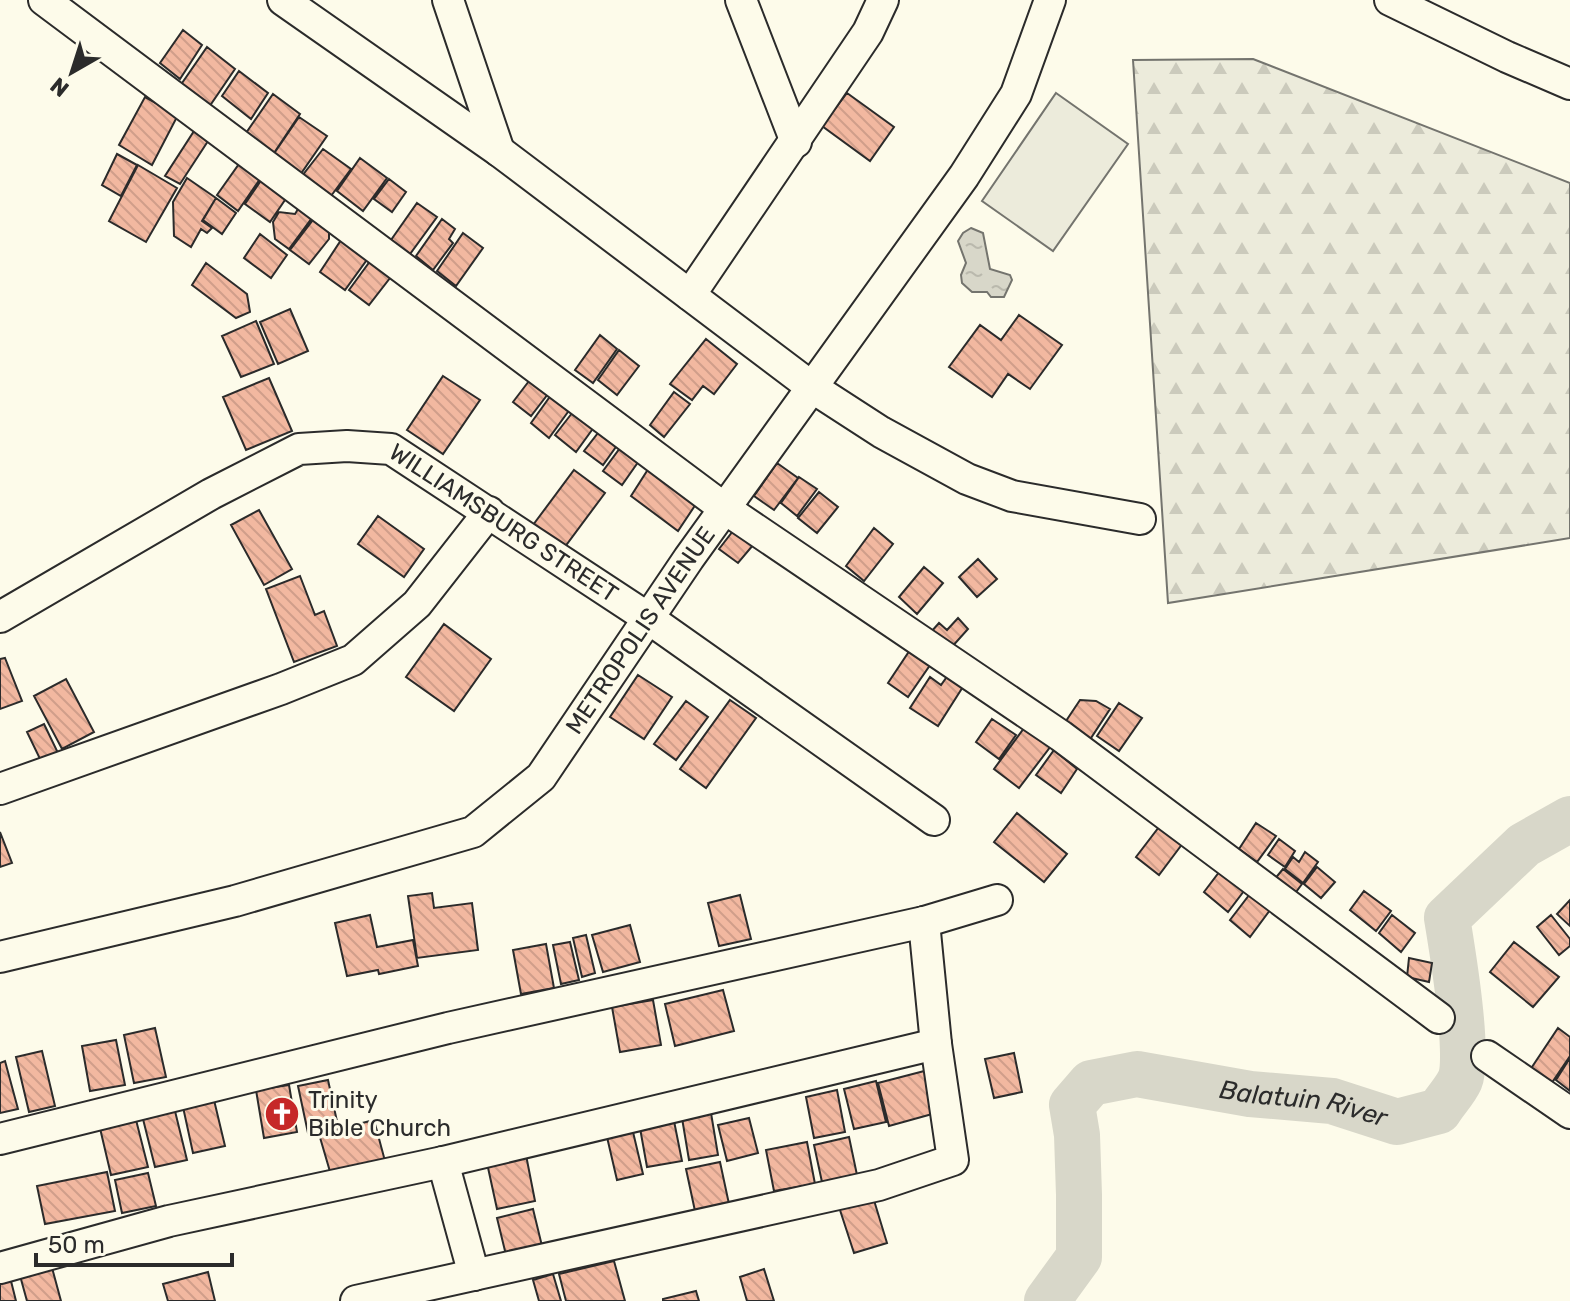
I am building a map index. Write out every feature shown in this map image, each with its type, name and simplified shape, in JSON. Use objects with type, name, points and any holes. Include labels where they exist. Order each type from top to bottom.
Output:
[{"type":"street","points":[[44,0],[724,508],[1061,736],[1439,1018]]},
{"type":"street","points":[[283,0],[499,151],[813,388],[881,432],[982,485],[1012,496],[1140,519]]},
{"type":"street","points":[[448,0],[499,151]]},
{"type":"street","points":[[741,0],[796,142]]},
{"type":"street","points":[[690,295],[868,32],[883,0]]},
{"type":"street","name":"METROPOLIS AVENUE","points":[[0,957],[235,901],[473,832],[541,777],[724,508],[964,176],[1016,94],[1050,0]]},
{"type":"street","points":[[1390,0],[1570,84]]},
{"type":"street","name":"WILLIAMSBURG STREET","points":[[0,617],[211,494],[299,449],[347,446],[391,449],[648,618],[934,820]]},
{"type":"street","points":[[0,789],[281,689],[353,660],[417,604],[489,512]]},
{"type":"street","points":[[0,1139],[448,1028],[924,922],[997,900]]},
{"type":"street","points":[[356,1301],[879,1185],[953,1160],[936,1044],[924,922]]},
{"type":"street","points":[[0,1268],[169,1221],[443,1162],[936,1044]]},
{"type":"street","points":[[1487,1056],[1570,1113]]},
{"type":"street","points":[[443,1162],[474,1275]]},
{"type":"green space","points":[[1253,59],[1570,183],[1570,538],[1168,603],[1133,60]]},
{"type":"green space","points":[[1056,93],[1128,144],[1053,251],[982,201]]},
{"type":"water","points":[[971,228],[983,233],[990,269],[1010,275],[1012,280],[1004,297],[972,292],[962,283],[961,275],[966,263],[958,241]]},
{"type":"building","points":[[183,30],[202,45],[180,79],[160,63]]},
{"type":"building","points":[[207,47],[235,69],[209,107],[180,86]]},
{"type":"building","points":[[239,71],[268,93],[251,119],[222,96]]},
{"type":"building","points":[[847,93],[894,127],[870,161],[822,126]]},
{"type":"building","points":[[273,94],[300,114],[274,153],[246,133]]},
{"type":"building","points":[[145,97],[178,115],[152,165],[119,145]]},
{"type":"building","points":[[299,117],[327,136],[300,175],[273,155]]},
{"type":"building","points":[[196,128],[210,138],[180,184],[165,176]]},
{"type":"building","points":[[323,149],[351,169],[331,196],[302,176]]},
{"type":"building","points":[[117,154],[137,165],[121,196],[102,185]]},
{"type":"building","points":[[360,158],[387,178],[363,211],[337,191]]},
{"type":"building","points":[[239,164],[260,179],[238,211],[217,195]]},
{"type":"building","points":[[138,165],[177,188],[146,242],[109,221]]},
{"type":"building","points":[[187,178],[216,198],[202,221],[212,228],[207,233],[201,229],[191,247],[174,236],[173,202]]},
{"type":"building","points":[[262,179],[287,197],[270,222],[245,204]]},
{"type":"building","points":[[389,179],[406,192],[392,212],[374,199]]},
{"type":"building","points":[[216,198],[236,213],[222,234],[203,220]]},
{"type":"building","points":[[303,201],[317,211],[289,249],[275,239],[273,222],[279,212],[295,214]]},
{"type":"building","points":[[417,203],[437,217],[410,254],[391,240]]},
{"type":"building","points":[[316,216],[329,227],[329,239],[309,264],[290,250]]},
{"type":"building","points":[[442,219],[455,229],[449,239],[453,243],[433,270],[416,256]]},
{"type":"building","points":[[347,231],[374,250],[345,290],[320,272]]},
{"type":"building","points":[[463,233],[483,248],[456,286],[437,271]]},
{"type":"building","points":[[260,234],[287,255],[271,278],[244,258]]},
{"type":"building","points":[[376,253],[397,269],[369,305],[349,290]]},
{"type":"building","points":[[206,263],[247,294],[250,312],[236,318],[192,285]]},
{"type":"building","points":[[290,309],[308,351],[278,364],[260,322]]},
{"type":"building","points":[[1019,315],[1062,345],[1030,389],[1008,374],[992,397],[949,367],[980,325],[1001,340]]},
{"type":"building","points":[[256,321],[274,364],[241,377],[222,336]]},
{"type":"building","points":[[600,335],[617,349],[593,383],[575,370]]},
{"type":"building","points":[[706,339],[737,364],[714,394],[703,386],[692,400],[670,384]]},
{"type":"building","points":[[619,350],[639,366],[617,395],[598,380]]},
{"type":"building","points":[[443,376],[480,400],[443,454],[407,430]]},
{"type":"building","points":[[532,377],[551,390],[531,416],[513,402]]},
{"type":"building","points":[[269,378],[292,431],[246,450],[223,397]]},
{"type":"building","points":[[554,391],[573,405],[549,438],[531,423]]},
{"type":"building","points":[[674,392],[690,404],[664,437],[650,425]]},
{"type":"building","points":[[576,408],[597,423],[576,452],[555,435]]},
{"type":"building","points":[[605,424],[623,437],[603,465],[584,451]]},
{"type":"building","points":[[623,444],[641,458],[622,485],[603,471]]},
{"type":"building","points":[[654,460],[702,495],[678,531],[631,496]]},
{"type":"building","points":[[777,463],[798,478],[774,510],[754,496]]},
{"type":"building","points":[[574,470],[605,493],[564,548],[533,525]]},
{"type":"building","points":[[799,477],[817,489],[797,516],[781,503]]},
{"type":"building","points":[[819,492],[838,507],[817,533],[798,518]]},
{"type":"building","points":[[259,510],[292,569],[264,585],[231,525]]},
{"type":"building","points":[[378,516],[424,549],[404,577],[358,544]]},
{"type":"building","points":[[740,522],[759,538],[738,563],[719,549]]},
{"type":"building","points":[[874,528],[893,544],[864,581],[846,566]]},
{"type":"building","points":[[978,559],[997,579],[977,597],[959,577]]},
{"type":"building","points":[[924,567],[943,583],[917,614],[899,597]]},
{"type":"building","points":[[300,576],[315,615],[324,611],[337,646],[294,662],[266,589]]},
{"type":"building","points":[[958,618],[968,629],[950,649],[931,632],[939,623],[947,630]]},
{"type":"building","points":[[444,624],[491,659],[454,711],[406,677]]},
{"type":"building","points":[[916,641],[937,655],[908,697],[888,683]]},
{"type":"building","points":[[5,658],[22,701],[0,709],[0,659]]},
{"type":"building","points":[[951,671],[966,682],[938,726],[910,708],[930,677],[941,685]]},
{"type":"building","points":[[638,675],[672,697],[644,739],[610,717]]},
{"type":"building","points":[[66,679],[94,732],[62,749],[34,696]]},
{"type":"building","points":[[730,700],[756,718],[706,788],[680,769]]},
{"type":"building","points":[[1080,700],[1096,701],[1110,709],[1089,741],[1064,724]]},
{"type":"building","points":[[686,701],[708,717],[676,760],[654,744]]},
{"type":"building","points":[[1119,703],[1142,718],[1119,751],[1097,736]]},
{"type":"building","points":[[992,719],[1016,735],[999,759],[976,742]]},
{"type":"building","points":[[44,724],[58,753],[41,761],[27,732]]},
{"type":"building","points":[[1027,724],[1054,742],[1019,788],[994,769]]},
{"type":"building","points":[[1054,750],[1077,769],[1061,793],[1036,775]]},
{"type":"building","points":[[1017,813],[1067,854],[1044,882],[994,842]]},
{"type":"building","points":[[1256,823],[1276,836],[1257,862],[1239,849]]},
{"type":"building","points":[[1159,827],[1186,839],[1159,875],[1136,857]]},
{"type":"building","points":[[0,832],[12,863],[0,867]]},
{"type":"building","points":[[1279,839],[1295,851],[1285,867],[1268,855]]},
{"type":"building","points":[[1305,852],[1318,862],[1303,883],[1285,869],[1293,857],[1299,862]]},
{"type":"building","points":[[1223,867],[1247,887],[1228,912],[1204,892]]},
{"type":"building","points":[[1317,867],[1335,882],[1321,898],[1304,884]]},
{"type":"building","points":[[1283,869],[1302,884],[1293,896],[1273,881]]},
{"type":"building","points":[[1253,890],[1273,906],[1250,937],[1230,920]]},
{"type":"building","points":[[1364,891],[1391,911],[1376,931],[1350,910]]},
{"type":"building","points":[[432,893],[434,908],[472,903],[478,950],[417,958],[408,896]]},
{"type":"building","points":[[740,895],[751,939],[719,946],[708,903]]},
{"type":"building","points":[[1570,900],[1570,926],[1557,914]]},
{"type":"building","points":[[370,915],[377,947],[413,940],[418,966],[379,974],[378,970],[347,976],[335,923]]},
{"type":"building","points":[[1392,915],[1415,933],[1401,952],[1379,933]]},
{"type":"building","points":[[1551,915],[1570,939],[1570,946],[1559,955],[1537,927]]},
{"type":"building","points":[[630,925],[640,962],[603,972],[592,935]]},
{"type":"building","points":[[586,935],[595,973],[582,977],[573,938]]},
{"type":"building","points":[[570,942],[579,980],[561,984],[553,945]]},
{"type":"building","points":[[1514,942],[1559,977],[1533,1007],[1490,972]]},
{"type":"building","points":[[546,944],[554,988],[521,994],[513,950]]},
{"type":"building","points":[[1409,958],[1432,963],[1429,982],[1407,977]]},
{"type":"building","points":[[723,990],[734,1031],[675,1046],[665,1004]]},
{"type":"building","points":[[653,1000],[661,1045],[620,1052],[612,1007]]},
{"type":"building","points":[[155,1028],[166,1077],[134,1083],[124,1035]]},
{"type":"building","points":[[1558,1028],[1570,1037],[1570,1056],[1551,1084],[1530,1070]]},
{"type":"building","points":[[116,1040],[125,1085],[90,1091],[82,1046]]},
{"type":"building","points":[[42,1051],[55,1106],[29,1112],[16,1057]]},
{"type":"building","points":[[1014,1053],[1022,1092],[994,1098],[985,1059]]},
{"type":"building","points":[[1570,1058],[1570,1091],[1556,1080]]},
{"type":"building","points":[[5,1061],[18,1109],[0,1113],[0,1063]]},
{"type":"building","points":[[932,1069],[943,1111],[889,1126],[878,1083]]},
{"type":"building","points":[[328,1080],[338,1126],[308,1133],[298,1086]]},
{"type":"building","points":[[876,1081],[886,1122],[854,1129],[844,1089]]},
{"type":"building","points":[[289,1085],[297,1132],[264,1138],[256,1090]]},
{"type":"building","points":[[837,1090],[845,1132],[814,1138],[806,1097]]},
{"type":"building","points":[[214,1100],[225,1146],[193,1153],[183,1107]]},
{"type":"building","points":[[174,1107],[187,1160],[155,1167],[142,1115]]},
{"type":"building","points":[[710,1107],[718,1155],[689,1160],[681,1112]]},
{"type":"building","points":[[135,1116],[148,1167],[111,1175],[99,1124]]},
{"type":"building","points":[[749,1118],[758,1153],[727,1161],[718,1125]]},
{"type":"building","points":[[374,1120],[385,1161],[331,1175],[319,1134]]},
{"type":"building","points":[[674,1121],[682,1161],[647,1167],[640,1128]]},
{"type":"building","points":[[633,1132],[643,1174],[617,1180],[607,1137]]},
{"type":"building","points":[[849,1137],[857,1175],[822,1182],[814,1145]]},
{"type":"building","points":[[807,1142],[815,1184],[774,1191],[766,1150]]},
{"type":"building","points":[[526,1155],[535,1201],[497,1209],[487,1163]]},
{"type":"building","points":[[720,1162],[729,1204],[695,1211],[686,1169]]},
{"type":"building","points":[[107,1172],[115,1211],[45,1224],[37,1186]]},
{"type":"building","points":[[148,1173],[156,1206],[122,1213],[115,1180]]},
{"type":"building","points":[[873,1197],[887,1243],[854,1253],[839,1207]]},
{"type":"building","points":[[533,1209],[542,1246],[506,1255],[497,1218]]},
{"type":"building","points":[[614,1261],[625,1301],[566,1301],[559,1274]]},
{"type":"building","points":[[51,1264],[61,1301],[27,1301],[19,1272]]},
{"type":"building","points":[[764,1269],[774,1301],[747,1301],[740,1277]]},
{"type":"building","points":[[208,1272],[215,1301],[168,1301],[163,1284]]},
{"type":"building","points":[[9,1273],[16,1301],[0,1301],[0,1276]]},
{"type":"building","points":[[553,1274],[561,1301],[539,1301],[533,1280]]},
{"type":"building","points":[[696,1291],[699,1301],[663,1301],[663,1299]]},
{"type":"waterway","name":"Balatuin River","points":[[1047,1301],[1079,1257],[1077,1135],[1072,1105],[1091,1083],[1137,1074],[1250,1094],[1332,1101],[1397,1122],[1439,1111],[1458,1084],[1463,1067],[1459,1001],[1447,918],[1524,845],[1570,819]]},
{"type":"place","name":"Trinity Bible Church","points":[[282,1114]]}]
